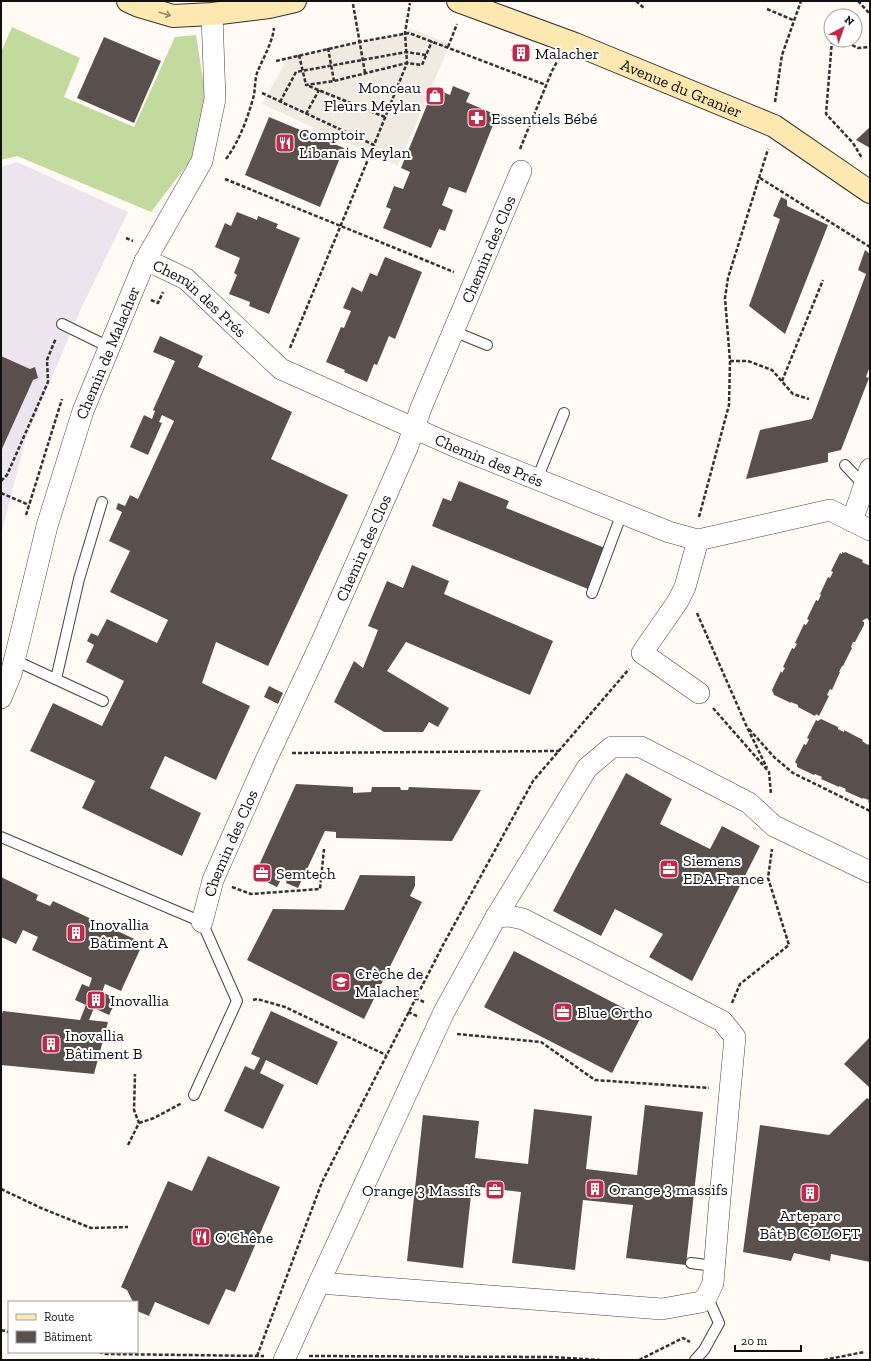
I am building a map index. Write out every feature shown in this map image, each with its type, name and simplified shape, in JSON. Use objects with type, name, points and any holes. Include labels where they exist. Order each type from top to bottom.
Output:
[{"type":"street","points":[[128,1],[138,6],[173,16],[212,14],[269,7],[295,1]]},
{"type":"street","points":[[185,1],[212,14]]},
{"type":"street","name":"Avenue du Granier","points":[[458,10],[575,44],[774,126],[870,192]]},
{"type":"street","name":"Chemin de Malacher","points":[[1,698],[14,660],[47,526],[83,411],[145,262],[202,161],[215,99],[212,14]]},
{"type":"street","name":"Chemin des Clos","points":[[202,922],[213,880],[266,760],[325,633],[415,428],[421,408],[521,171]]},
{"type":"street","name":"Chemin des Prés","points":[[145,262],[159,266],[186,279],[281,369],[454,446],[669,532],[698,540],[830,510],[861,525]]},
{"type":"street","points":[[861,525],[868,477]]},
{"type":"street","points":[[698,540],[685,587],[678,601],[642,653],[699,693]]},
{"type":"street","points":[[285,1358],[437,1026],[496,917],[587,768],[612,747],[641,747],[749,803],[774,826],[870,872]]},
{"type":"street","points":[[319,1283],[662,1308],[701,1302],[707,1296],[713,1283],[735,1037],[722,1021],[523,920],[509,916],[496,917]]},
{"type":"lane","points":[[62,324],[109,347]]},
{"type":"lane","points":[[454,331],[487,345]]},
{"type":"lane","points":[[538,480],[564,413]]},
{"type":"lane","points":[[845,465],[868,477]]},
{"type":"lane","points":[[56,679],[78,579],[102,502]]},
{"type":"lane","points":[[592,592],[622,513]]},
{"type":"lane","points":[[14,660],[103,701]]},
{"type":"lane","points":[[1,837],[202,922],[237,1001],[194,1095]]},
{"type":"lane","points":[[691,1263],[714,1266]]},
{"type":"lane","points":[[695,1360],[704,1350],[719,1323],[707,1296]]},
{"type":"path","points":[[636,1],[645,9]]},
{"type":"path","points":[[698,540],[699,518],[729,405],[730,361],[725,298],[728,278],[760,177],[774,126],[774,110],[782,55],[793,20],[801,1]]},
{"type":"path","points":[[858,1],[870,14]]},
{"type":"path","points":[[281,369],[407,63],[405,34],[410,3]]},
{"type":"path","points":[[353,4],[365,73]]},
{"type":"path","points":[[767,9],[793,20]]},
{"type":"path","points":[[448,47],[458,10]]},
{"type":"path","points":[[235,146],[251,102],[257,75],[270,43],[274,28]]},
{"type":"path","points":[[276,61],[328,48],[409,33],[546,85]]},
{"type":"path","points":[[306,85],[334,81],[407,63],[422,65],[432,41]]},
{"type":"path","points":[[328,48],[334,81]]},
{"type":"path","points":[[831,48],[826,114],[854,143],[862,158]]},
{"type":"path","points":[[280,102],[296,72],[406,52],[426,55]]},
{"type":"path","points":[[299,55],[306,85]]},
{"type":"path","points":[[521,171],[517,156],[552,71],[560,57]]},
{"type":"path","points":[[306,85],[385,117]]},
{"type":"path","points":[[306,114],[319,90]]},
{"type":"path","points":[[262,94],[374,145]]},
{"type":"path","points":[[760,177],[870,247]]},
{"type":"path","points":[[225,179],[475,280]]},
{"type":"path","points":[[126,238],[133,241]]},
{"type":"path","points":[[782,381],[823,280]]},
{"type":"path","points":[[1,480],[8,475],[48,382],[47,360],[62,324]]},
{"type":"path","points":[[730,361],[748,361],[772,370],[793,394],[809,399]]},
{"type":"path","points":[[1,493],[29,505]]},
{"type":"path","points":[[685,587],[746,725],[769,772],[774,826],[768,878],[789,945],[740,984],[732,1003]]},
{"type":"path","points":[[699,693],[769,772]]},
{"type":"path","points":[[746,725],[774,757],[793,773],[870,810]]},
{"type":"path","points":[[290,753],[559,751]]},
{"type":"path","points":[[213,880],[251,894],[320,889],[324,849]]},
{"type":"path","points":[[237,1001],[257,999],[285,1007],[386,1055]]},
{"type":"path","points":[[437,1026],[459,1035],[541,1042],[595,1080],[729,1091]]},
{"type":"path","points":[[128,1145],[138,1122],[134,1110],[135,1074]]},
{"type":"path","points":[[138,1122],[154,1118],[186,1101],[194,1095]]},
{"type":"path","points":[[1,1189],[41,1208],[91,1228],[128,1227]]},
{"type":"path","points":[[639,1360],[683,1338],[704,1350]]},
{"type":"path","points":[[824,1360],[864,1352]]},
{"type":"path","points":[[102,1353],[285,1358],[553,1357],[600,1360]]},
{"type":"shaded area","points":[[410,28],[450,44],[398,166],[262,104],[289,56],[399,34]]},
{"type":"shaded area","points":[[17,162],[128,212],[79,313],[25,441],[1,535],[1,167]]},
{"type":"green space","points":[[12,27],[80,58],[64,97],[134,127],[175,37],[196,35],[206,99],[194,156],[151,212],[17,156],[1,160],[1,52]]},
{"type":"building","points":[[104,37],[161,61],[134,123],[77,98]]},
{"type":"building","name":"Malacher","points":[[514,45],[526,51],[523,56],[511,51]]},
{"type":"building","points":[[453,86],[470,93],[466,102],[497,115],[466,193],[449,187],[442,205],[453,210],[445,231],[439,229],[431,248],[383,228],[391,209],[386,207],[394,186],[403,189],[410,172],[401,168],[434,88],[450,95]]},
{"type":"building","points":[[269,117],[344,148],[320,207],[245,175]]},
{"type":"building","points":[[870,127],[870,148],[856,140]]},
{"type":"building","points":[[781,197],[787,200],[787,206],[828,225],[785,334],[749,306],[780,219],[773,216]]},
{"type":"building","points":[[237,212],[257,220],[258,216],[278,224],[276,228],[300,238],[269,314],[249,306],[250,302],[229,294],[237,275],[234,273],[240,258],[215,247],[225,223],[231,226]]},
{"type":"building","points":[[865,250],[870,254],[870,366],[866,377],[869,378],[841,450],[828,453],[828,462],[746,479],[760,430],[812,419],[866,274],[858,270]]},
{"type":"building","points":[[385,257],[422,272],[395,339],[389,336],[377,365],[374,364],[367,382],[326,362],[341,327],[344,328],[351,311],[343,308],[352,287],[362,292],[370,273],[377,276]]},
{"type":"building","points":[[160,336],[203,356],[198,367],[292,412],[271,459],[348,495],[268,666],[216,642],[202,683],[250,706],[216,780],[165,756],[150,788],[201,813],[182,856],[82,808],[95,781],[30,751],[53,703],[102,726],[124,681],[86,662],[94,645],[87,641],[91,633],[98,636],[107,619],[157,643],[168,620],[110,592],[130,551],[109,541],[122,512],[116,509],[118,503],[125,506],[130,495],[138,499],[174,421],[162,415],[159,422],[162,423],[148,455],[130,447],[144,415],[152,419],[155,411],[153,410],[175,361],[153,352]]},
{"type":"building","points":[[1,356],[30,369],[35,367],[38,378],[33,380],[1,451]]},
{"type":"building","points":[[459,481],[509,501],[506,508],[605,548],[588,589],[432,526],[443,498],[451,501]]},
{"type":"building","points":[[842,552],[863,560],[862,562],[868,565],[870,564],[870,622],[867,618],[862,621],[864,622],[864,625],[855,642],[853,642],[852,648],[839,672],[832,690],[830,689],[827,695],[829,696],[819,716],[816,714],[815,716],[798,707],[798,705],[774,695],[772,690],[781,671],[782,673],[785,668],[783,667],[792,648],[794,649],[797,644],[795,643],[804,624],[806,625],[809,620],[807,619],[816,600],[818,601],[828,577],[830,578],[833,572],[831,571],[840,553],[842,554]]},
{"type":"building","points":[[412,565],[449,581],[444,594],[553,641],[530,695],[406,642],[387,671],[449,708],[438,727],[429,722],[423,732],[384,732],[334,702],[354,661],[363,668],[378,630],[368,626],[387,581],[403,588]]},
{"type":"building","points":[[269,686],[283,693],[278,704],[264,697]]},
{"type":"building","points":[[821,719],[838,727],[838,729],[844,732],[844,730],[863,740],[862,741],[868,745],[870,742],[870,803],[868,802],[869,800],[845,791],[846,789],[821,779],[822,777],[797,767],[795,762],[804,744],[806,745],[809,739],[807,738],[816,720],[818,721]]},
{"type":"building","points":[[626,773],[672,799],[660,824],[710,849],[722,826],[760,846],[692,981],[649,957],[663,934],[615,909],[601,936],[553,911]]},
{"type":"building","points":[[296,784],[353,787],[353,793],[371,792],[372,787],[400,787],[401,790],[408,790],[409,787],[481,790],[452,841],[336,838],[336,832],[325,831],[298,888],[286,883],[288,874],[285,872],[277,887],[254,876]]},
{"type":"building","points":[[360,875],[415,876],[415,886],[410,896],[422,902],[364,1019],[247,960],[273,909],[344,910]]},
{"type":"building","points":[[1,877],[38,895],[36,900],[50,906],[53,901],[143,943],[121,991],[105,984],[102,992],[117,999],[109,1015],[94,1008],[89,1020],[108,1022],[94,1074],[1,1065],[1,1016],[3,1011],[80,1020],[86,1005],[75,1000],[82,984],[89,987],[92,978],[32,950],[38,937],[23,930],[16,944],[1,937]]},
{"type":"building","name":"Blue Ortho","points":[[514,951],[641,1017],[612,1073],[484,1007]]},
{"type":"building","points":[[271,1011],[338,1042],[317,1085],[266,1060],[260,1073],[284,1085],[263,1129],[224,1111],[245,1066],[254,1070],[260,1058],[251,1054]]},
{"type":"building","points":[[870,1037],[870,1088],[844,1064]]},
{"type":"building","name":"Arteparc Bât B COLOFT","points":[[867,1098],[870,1100],[870,1262],[831,1254],[830,1261],[794,1253],[791,1261],[743,1252],[760,1125],[829,1135]]},
{"type":"building","name":"Orange 3 massifs","points":[[645,1105],[703,1112],[686,1265],[626,1258],[633,1205],[583,1200],[575,1270],[512,1263],[521,1192],[472,1186],[463,1268],[407,1261],[423,1115],[479,1121],[475,1158],[528,1164],[534,1109],[592,1116],[586,1169],[637,1175]]},
{"type":"building","name":"O'Chêne","points":[[208,1156],[280,1187],[235,1292],[226,1289],[209,1325],[155,1302],[149,1316],[138,1311],[138,1301],[132,1301],[127,1290],[121,1287],[168,1181],[192,1191]]},
{"type":"place","name":"Malacher","points":[[521,53]]},
{"type":"place","name":"Monceau Fleurs Meylan","points":[[435,96]]},
{"type":"place","name":"Essentiels Bébé","points":[[477,118]]},
{"type":"place","name":"Comptoir Libanais Meylan","points":[[285,143]]},
{"type":"place","name":"Siemens EDA France","points":[[669,869]]},
{"type":"place","name":"Semtech","points":[[262,873]]},
{"type":"place","name":"Inovallia Bâtiment A","points":[[76,933]]},
{"type":"place","name":"Crèche de Malacher","points":[[341,982]]},
{"type":"place","name":"Inovallia","points":[[96,1000]]},
{"type":"place","name":"Blue Ortho","points":[[563,1012]]},
{"type":"place","name":"Inovallia Bâtiment B","points":[[51,1044]]},
{"type":"place","name":"Orange 3 massifs","points":[[595,1189]]},
{"type":"place","name":"Orange 3 Massifs","points":[[495,1190]]},
{"type":"place","name":"Arteparc Bât B COLOFT","points":[[810,1193]]},
{"type":"place","name":"O'Chêne","points":[[201,1237]]}]
